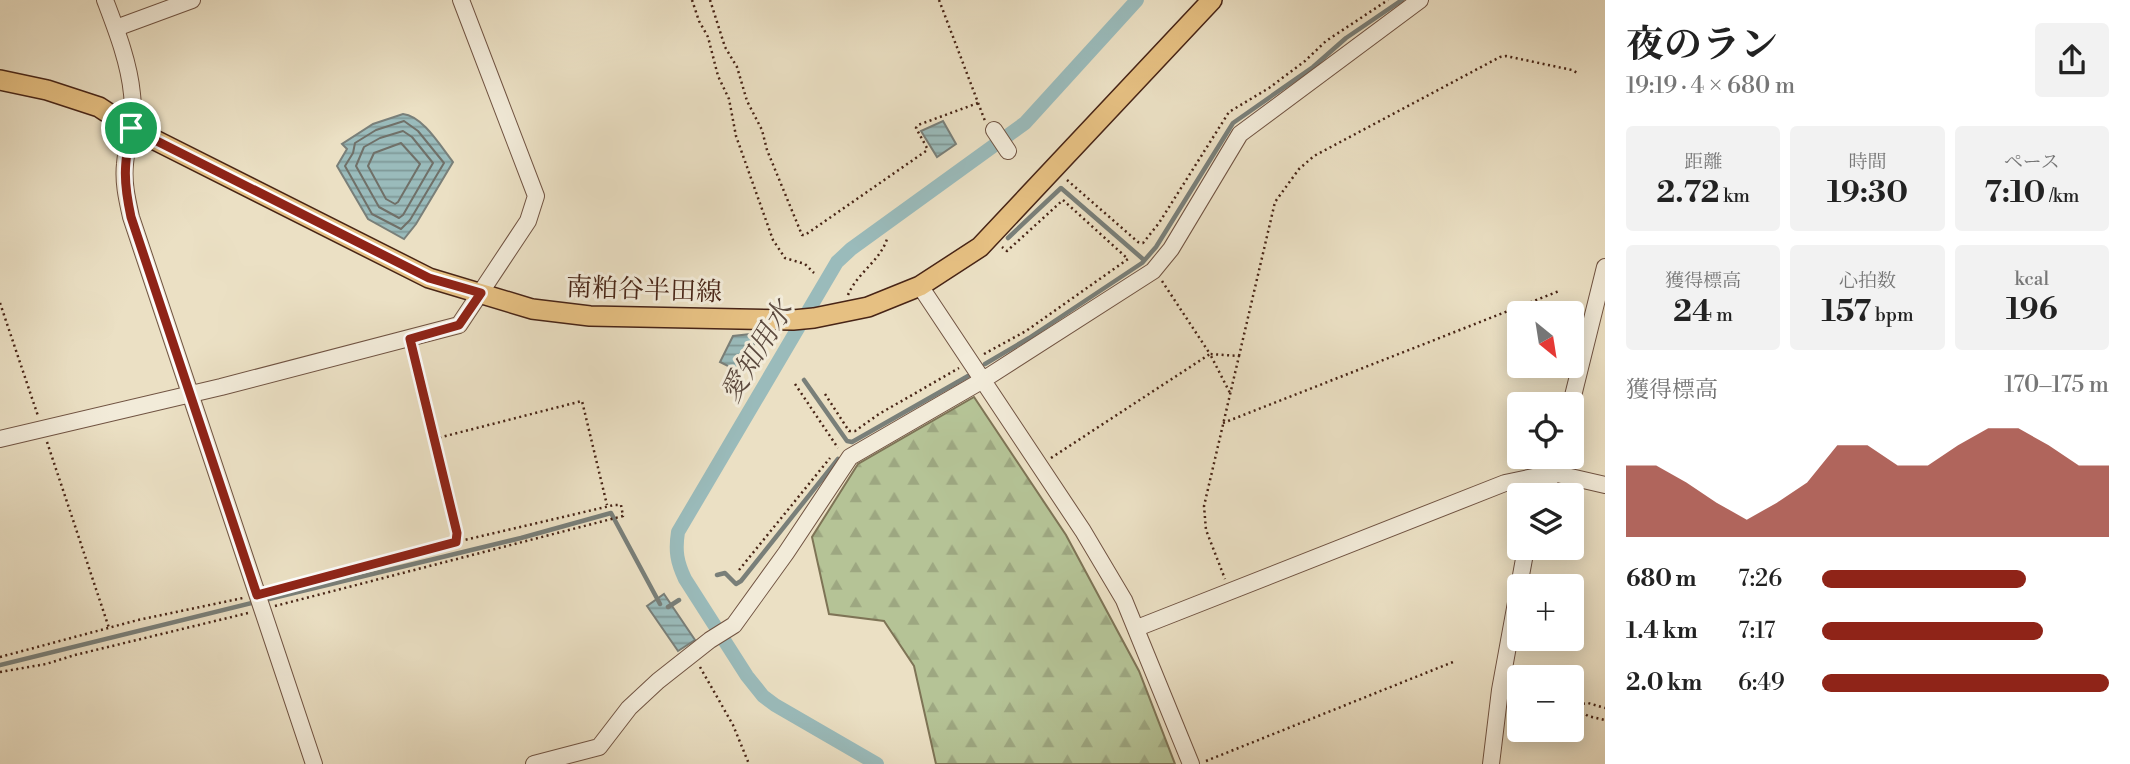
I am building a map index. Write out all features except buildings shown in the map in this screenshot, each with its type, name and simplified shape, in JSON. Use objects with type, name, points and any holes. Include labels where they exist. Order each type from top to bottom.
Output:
[{"type":"main road","name":"南粕谷半田線","points":[[0,80],[47,90],[99,107],[131,128],[429,278],[532,309],[590,316],[793,320],[850,311],[920,286],[979,247],[1212,0]]},
{"type":"street","points":[[105,0],[116,28],[132,93],[124,184],[131,217],[314,764]]},
{"type":"street","points":[[116,28],[191,0]]},
{"type":"street","points":[[0,439],[459,325],[528,221],[536,196],[461,0]]},
{"type":"street","points":[[534,764],[599,747],[629,708],[710,639],[734,625],[848,460],[983,380],[1154,270],[1171,249],[1240,134],[1420,0]]},
{"type":"street","points":[[994,130],[1008,151]]},
{"type":"street","points":[[1574,392],[1605,267]]},
{"type":"street","points":[[920,286],[1090,542],[1124,600],[1138,628],[1191,764]]},
{"type":"street","points":[[1549,483],[1554,469]]},
{"type":"street","points":[[1138,628],[1505,483],[1553,473],[1605,485]]},
{"type":"street","points":[[1492,764],[1501,688],[1523,560]]},
{"type":"path","points":[[692,0],[729,99],[736,136],[773,240],[785,258],[805,264],[814,272]]},
{"type":"path","points":[[710,0],[725,47],[737,66],[747,101],[762,130],[767,150],[802,235],[805,236],[926,151],[927,148],[916,128],[918,125],[978,103]]},
{"type":"path","points":[[939,0],[985,122],[994,130]]},
{"type":"path","points":[[1055,168],[1138,242],[1143,243],[1159,223],[1229,112],[1269,88],[1305,61],[1325,41],[1388,0]]},
{"type":"path","points":[[1229,591],[1206,530],[1204,506],[1275,202],[1299,169],[1314,156],[1500,57],[1572,70],[1579,74]]},
{"type":"path","points":[[825,394],[849,431],[855,431],[879,414],[1026,331],[1128,259],[1063,200],[1007,251],[991,235]]},
{"type":"path","points":[[850,311],[848,292],[884,250],[887,239]]},
{"type":"path","points":[[1154,270],[1210,354],[1230,394]]},
{"type":"path","points":[[1223,423],[1559,291]]},
{"type":"path","points":[[0,303],[109,628]]},
{"type":"path","points":[[410,339],[457,533],[456,542]]},
{"type":"path","points":[[1040,466],[1210,354],[1239,356]]},
{"type":"path","points":[[795,384],[848,460]]},
{"type":"path","points":[[434,439],[582,401],[607,506]]},
{"type":"path","points":[[739,569],[830,458]]},
{"type":"path","points":[[0,657],[182,609],[259,602],[623,516],[621,505],[456,542],[259,602],[46,664],[0,672]]},
{"type":"path","points":[[691,655],[733,725],[749,764]]},
{"type":"path","points":[[1199,764],[1453,662]]},
{"type":"path","points":[[1584,704],[1605,708]]},
{"type":"path","points":[[1584,714],[1605,720]]},
{"type":"green space","points":[[974,397],[1066,535],[1139,671],[1175,764],[936,764],[914,666],[884,621],[829,614],[812,537],[858,464]]},
{"type":"water","points":[[403,114],[418,120],[453,162],[404,239],[368,219],[337,166],[347,149],[342,144],[373,124]]},
{"type":"water","points":[[943,121],[956,144],[937,157],[921,131]]},
{"type":"water","points":[[760,333],[740,372],[720,362],[733,336]]},
{"type":"water","points":[[664,594],[695,640],[678,651],[647,606]]},
{"type":"waterway","name":"愛知用水","points":[[877,764],[763,696],[747,676],[685,579],[677,556],[678,532],[837,262],[851,249],[1025,123],[1137,0]]},
{"type":"waterway","points":[[985,364],[1142,263],[1156,247],[1233,123],[1313,67],[1346,38],[1402,0]]},
{"type":"waterway","points":[[1008,238],[1061,188],[1144,260]]},
{"type":"waterway","points":[[804,380],[847,441],[852,442],[968,376]]},
{"type":"waterway","points":[[717,575],[725,573],[736,584],[741,581],[838,459]]},
{"type":"waterway","points":[[265,600],[521,538],[611,513],[660,604]]},
{"type":"waterway","points":[[668,607],[679,600]]},
{"type":"waterway","points":[[0,665],[256,602]]},
{"type":"route","points":[[131,128],[429,278],[481,293],[459,325],[410,339],[457,533],[456,542],[257,595],[131,217],[124,184],[131,128]]}]
